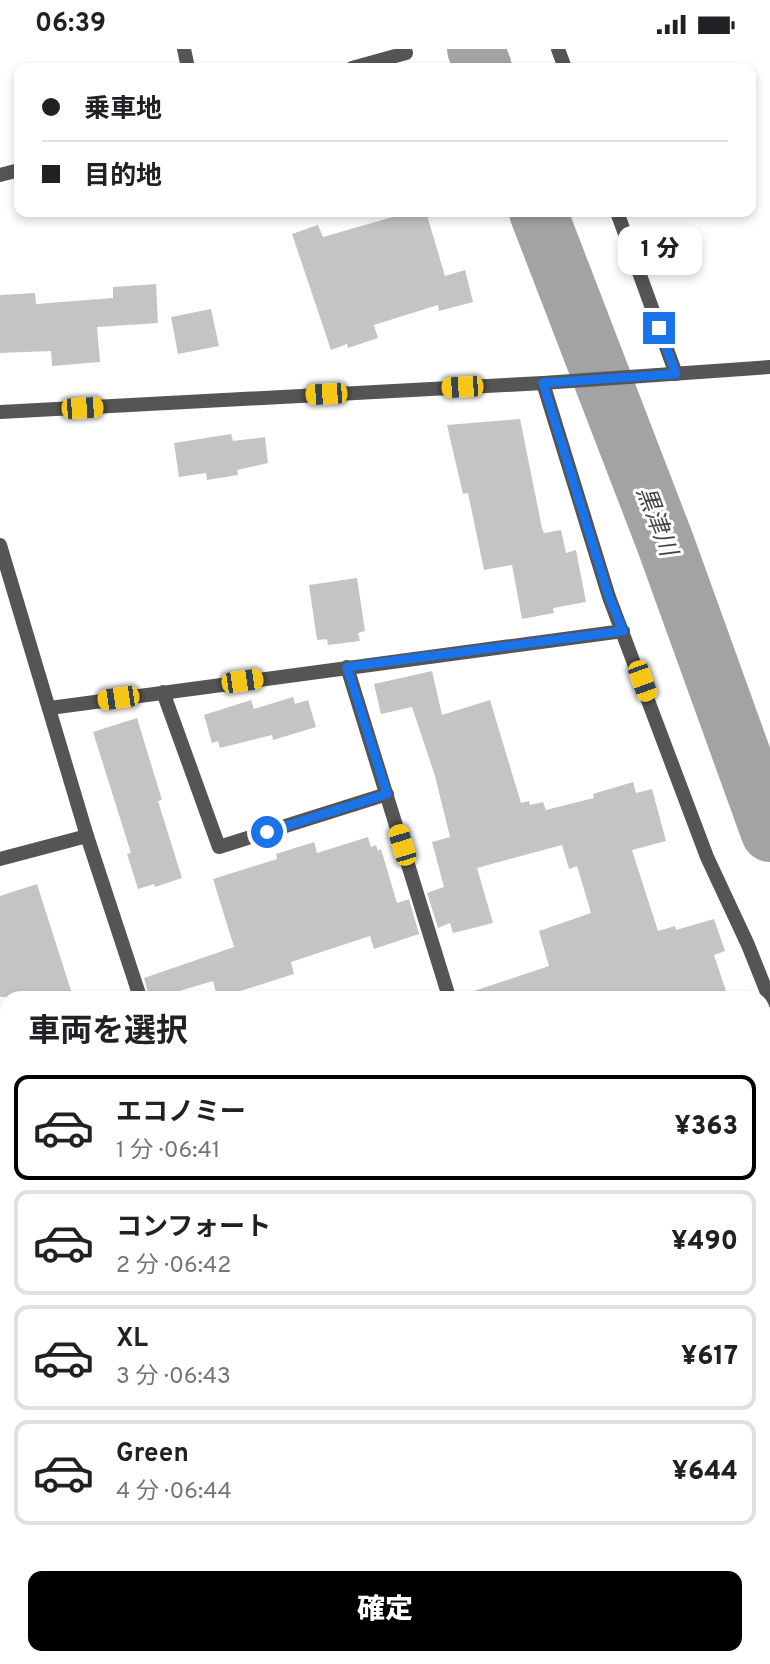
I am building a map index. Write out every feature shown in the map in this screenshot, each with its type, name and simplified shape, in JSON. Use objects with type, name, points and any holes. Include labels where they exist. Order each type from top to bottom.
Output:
[{"type":"street","points":[[370,63],[406,53]]},
{"type":"street","points":[[619,217],[676,374]]},
{"type":"street","points":[[0,412],[543,383],[770,367]]},
{"type":"street","points":[[543,383],[609,597],[707,857],[766,991]]},
{"type":"street","points":[[0,545],[87,836],[137,991]]},
{"type":"street","points":[[50,708],[623,631]]},
{"type":"street","points":[[347,667],[447,991]]},
{"type":"street","points":[[163,692],[219,847],[387,794]]},
{"type":"street","points":[[0,859],[87,836]]},
{"type":"building","points":[[393,217],[427,217],[445,276],[465,270],[473,302],[439,311],[438,305],[374,325],[378,338],[348,348],[347,344],[331,350],[292,234],[318,225],[323,237]]},
{"type":"building","points":[[156,284],[158,323],[97,327],[100,362],[52,366],[51,351],[0,353],[0,295],[35,293],[36,304],[113,298],[113,287]]},
{"type":"building","points":[[211,309],[219,346],[178,354],[171,317]]},
{"type":"building","points":[[520,419],[542,528],[544,533],[561,530],[566,553],[576,550],[586,602],[553,608],[554,613],[522,619],[512,565],[484,570],[468,493],[463,494],[447,425]]},
{"type":"building","points":[[231,434],[233,441],[265,437],[268,463],[237,470],[238,475],[207,480],[206,473],[179,477],[174,443]]},
{"type":"building","points":[[357,578],[365,631],[358,633],[360,641],[328,645],[327,639],[317,640],[309,585]]},
{"type":"building","points":[[432,671],[442,715],[490,700],[521,803],[529,801],[530,805],[543,802],[546,810],[594,798],[593,794],[633,782],[636,793],[652,789],[666,841],[632,850],[658,931],[675,926],[676,930],[714,919],[725,951],[714,955],[726,991],[474,991],[549,966],[539,931],[591,913],[577,866],[569,869],[562,845],[477,868],[493,923],[453,933],[450,923],[438,928],[427,893],[444,887],[432,842],[450,837],[435,776],[412,707],[381,714],[374,684]]},
{"type":"building","points":[[293,697],[295,704],[308,700],[316,727],[273,740],[272,735],[220,748],[218,741],[212,743],[204,715],[251,700],[254,709]]},
{"type":"building","points":[[137,718],[162,800],[158,801],[182,878],[155,887],[154,884],[138,889],[127,854],[131,853],[93,732]]},
{"type":"building","points":[[368,837],[371,847],[376,845],[378,851],[381,849],[397,903],[409,899],[419,934],[374,949],[370,936],[291,962],[294,974],[241,991],[216,991],[213,981],[179,991],[147,991],[144,978],[234,947],[213,879],[277,859],[276,854],[314,842],[317,853]]},
{"type":"building","points":[[37,884],[71,991],[0,991],[0,896]]},
{"type":"waterway","name":"黒津川","points":[[476,49],[481,63]]},
{"type":"waterway","name":"黒津川","points":[[540,217],[665,542],[770,833]]},
{"type":"route","points":[[267,832],[387,794],[347,667],[623,631],[609,597],[543,383],[676,374],[659,328]]}]
